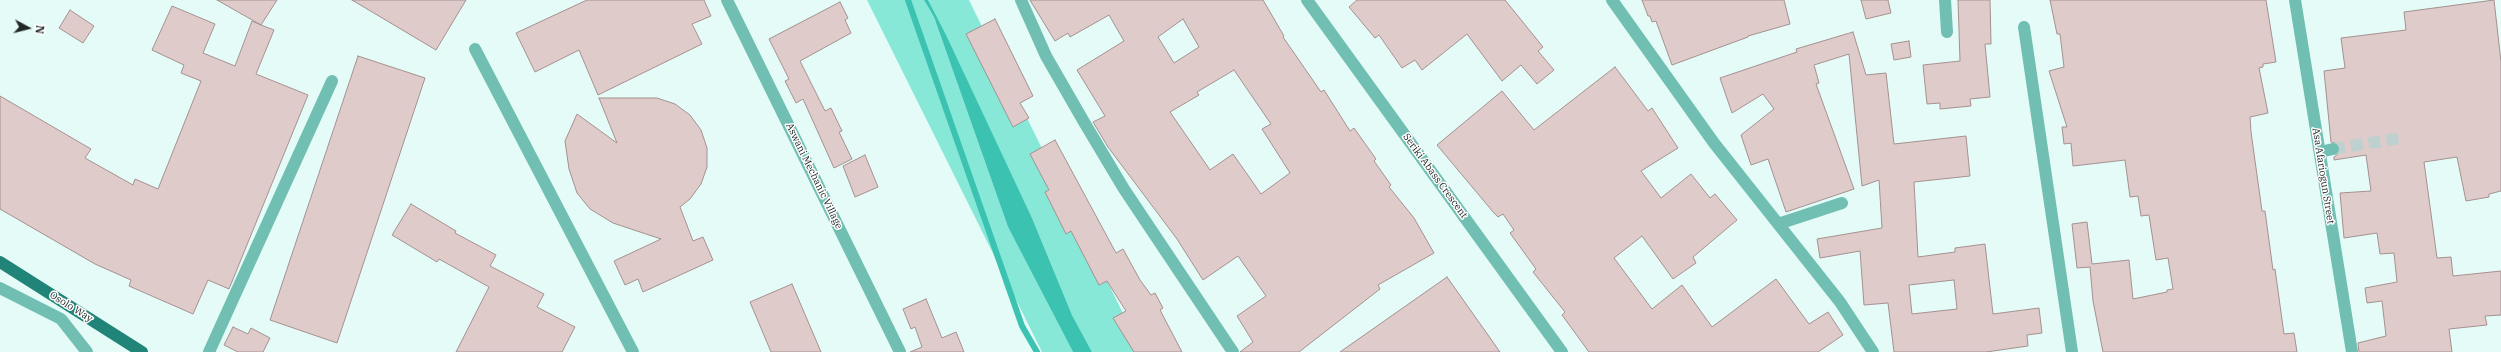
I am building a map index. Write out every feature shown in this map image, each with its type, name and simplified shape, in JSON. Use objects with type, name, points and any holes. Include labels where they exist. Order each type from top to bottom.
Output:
[{"type":"main road","name":"Osolo Way","points":[[0,262],[142,352]]},
{"type":"street","name":"Aswani Mechanic Village","points":[[727,0],[900,352]]},
{"type":"street","points":[[1021,0],[1046,56],[1092,136],[1124,189],[1233,352]]},
{"type":"street","name":"Seriki Abass Crescent","points":[[1307,0],[1562,352]]},
{"type":"street","points":[[1612,0],[1714,143],[1840,302],[1874,352]]},
{"type":"street","points":[[1945,0],[1947,32]]},
{"type":"street","name":"Asa Afariogun Street","points":[[2295,0],[2352,352]]},
{"type":"street","points":[[2024,27],[2072,352]]},
{"type":"street","points":[[475,50],[633,352]]},
{"type":"street","points":[[209,352],[332,81]]},
{"type":"street","points":[[2320,152],[2333,149]]},
{"type":"street","points":[[1778,224],[1842,203]]},
{"type":"street","points":[[0,288],[61,319],[87,352]]},
{"type":"shaded area","points":[[867,0],[924,0],[934,17],[1008,227],[1073,352],[1042,352]]},
{"type":"shaded area","points":[[924,0],[928,0],[946,35],[1032,218],[1072,315],[1092,352],[1073,352],[1008,227],[934,17]]},
{"type":"shaded area","points":[[928,0],[969,0],[1142,352],[1092,352],[1072,315],[1032,218]]},
{"type":"building","points":[[217,0],[277,0],[261,25]]},
{"type":"building","points":[[352,0],[466,0],[436,50]]},
{"type":"building","points":[[587,0],[704,0],[711,16],[692,24],[702,44],[598,95],[579,50],[535,72],[516,33]]},
{"type":"building","points":[[1030,0],[1263,0],[1284,36],[1283,37],[1321,92],[1324,90],[1350,131],[1354,128],[1376,159],[1374,161],[1391,185],[1389,187],[1414,218],[1434,253],[1378,285],[1380,289],[1299,352],[1240,352],[1253,342],[1237,316],[1266,296],[1238,256],[1203,280],[1177,239],[1108,147],[1093,122],[1105,116],[1077,70],[1124,41],[1109,15],[1070,37],[1068,33],[1055,41]],"holes":[[[1183,19],[1199,47],[1174,63],[1158,37]],[[1234,70],[1271,124],[1262,129],[1290,173],[1261,194],[1233,154],[1210,170],[1170,112],[1199,95],[1197,92]]]},
{"type":"building","points":[[1357,0],[1505,0],[1543,47],[1538,51],[1554,70],[1537,84],[1521,65],[1502,81],[1467,34],[1422,70],[1415,60],[1402,68],[1379,35],[1375,38],[1349,7]]},
{"type":"building","points":[[1642,0],[1784,0],[1790,24],[1748,36],[1672,65],[1656,21],[1652,22],[1650,16],[1648,16]]},
{"type":"building","points":[[1861,0],[1888,0],[1891,13],[1866,19]]},
{"type":"building","points":[[1958,0],[1990,0],[1991,44],[1985,44],[1990,97],[1970,99],[1971,106],[1940,109],[1940,103],[1927,104],[1923,65],[1960,61]]},
{"type":"building","points":[[2050,0],[2266,0],[2276,62],[2263,64],[2263,67],[2259,68],[2268,113],[2250,117],[2251,132],[2262,211],[2265,211],[2284,334],[2294,333],[2297,352],[2103,352],[2093,301],[2090,267],[2077,268],[2072,224],[2087,222],[2092,264],[2129,260],[2133,299],[2167,292],[2167,290],[2173,289],[2168,258],[2156,260],[2149,215],[2141,216],[2138,196],[2130,197],[2125,160],[2073,166],[2071,143],[2064,144],[2062,127],[2067,127],[2049,71],[2064,67],[2060,34],[2057,34]]},
{"type":"building","points":[[2494,0],[2501,62],[2501,191],[2489,194],[2489,197],[2466,201],[2457,157],[2424,162],[2437,258],[2451,257],[2453,276],[2501,271],[2501,315],[2485,316],[2487,325],[2449,329],[2452,352],[2359,352],[2358,343],[2386,336],[2382,301],[2367,303],[2365,288],[2397,282],[2394,253],[2380,254],[2377,233],[2344,238],[2340,193],[2371,191],[2366,155],[2334,160],[2334,157],[2338,154],[2340,148],[2338,144],[2331,142],[2324,71],[2345,68],[2341,38],[2406,30],[2404,12]]},
{"type":"building","points":[[840,2],[848,18],[845,20],[851,33],[800,61],[825,111],[831,108],[842,131],[839,132],[852,159],[834,168],[803,99],[796,103],[785,81],[789,79],[769,39]]},
{"type":"building","points":[[172,6],[215,24],[203,53],[235,66],[252,21],[274,30],[256,74],[308,95],[229,289],[208,280],[193,314],[129,286],[131,280],[95,264],[0,209],[0,96],[91,149],[85,158],[133,185],[135,179],[158,189],[201,81],[181,73],[184,65],[152,50]]},
{"type":"building","points":[[70,10],[94,26],[83,43],[59,28]]},
{"type":"building","points":[[995,19],[1033,96],[1020,103],[1029,118],[1013,127],[966,34]]},
{"type":"building","points":[[1853,32],[1866,75],[1886,73],[1894,144],[1966,136],[1970,176],[1914,182],[1918,257],[1955,252],[1955,248],[1985,244],[1993,314],[2039,308],[2042,333],[2027,335],[2028,346],[1986,352],[1894,352],[1888,303],[1864,305],[1860,251],[1820,258],[1817,239],[1882,228],[1879,180],[1862,186],[1849,54],[1814,65],[1819,83],[1816,84],[1854,189],[1786,212],[1768,159],[1751,165],[1741,135],[1774,109],[1763,94],[1732,113],[1720,78],[1797,52],[1796,49]],"holes":[[[1954,280],[1957,309],[1912,314],[1909,285]]]},
{"type":"building","points":[[1909,41],[1911,57],[1894,60],[1891,44]]},
{"type":"building","points":[[358,56],[425,78],[337,343],[270,320]]},
{"type":"building","points":[[1615,67],[1648,111],[1652,108],[1678,148],[1641,171],[1661,198],[1691,174],[1710,198],[1715,194],[1737,220],[1693,257],[1696,263],[1673,279],[1642,236],[1614,258],[1652,309],[1682,285],[1712,327],[1776,279],[1809,324],[1828,312],[1843,335],[1818,352],[1589,352],[1562,315],[1565,312],[1533,272],[1536,269],[1510,233],[1514,230],[1503,214],[1498,217],[1494,213],[1437,145],[1502,91],[1534,130]]},
{"type":"building","points":[[599,98],[657,98],[675,104],[690,115],[701,130],[707,148],[707,167],[701,184],[690,199],[680,207],[693,241],[703,237],[713,260],[643,292],[638,279],[625,285],[614,261],[661,239],[613,223],[590,209],[577,193],[569,169],[565,141],[577,114],[617,143]]},
{"type":"building","points":[[1055,140],[1116,253],[1123,249],[1140,280],[1151,295],[1155,293],[1163,308],[1160,310],[1182,352],[1134,352],[1113,318],[1126,311],[1107,281],[1099,285],[1071,231],[1066,234],[1045,192],[1049,190],[1030,154]]},
{"type":"building","points":[[865,155],[878,187],[855,197],[843,166]]},
{"type":"building","points":[[411,204],[456,231],[455,233],[496,255],[490,266],[544,294],[537,307],[575,327],[562,352],[456,352],[489,287],[439,259],[437,262],[392,235]]},
{"type":"building","points":[[1447,277],[1500,352],[1340,352]]},
{"type":"building","points":[[792,284],[821,352],[771,352],[750,302]]},
{"type":"building","points":[[926,299],[942,338],[956,332],[964,352],[910,352],[922,347],[915,327],[911,329],[903,309]]},
{"type":"building","points":[[233,327],[248,334],[251,328],[270,338],[263,352],[238,352],[224,345]]},
{"type":"waterway","points":[[908,0],[1022,326],[1037,352]]},
{"type":"tunnel","points":[[2333,149],[2400,138]]}]
